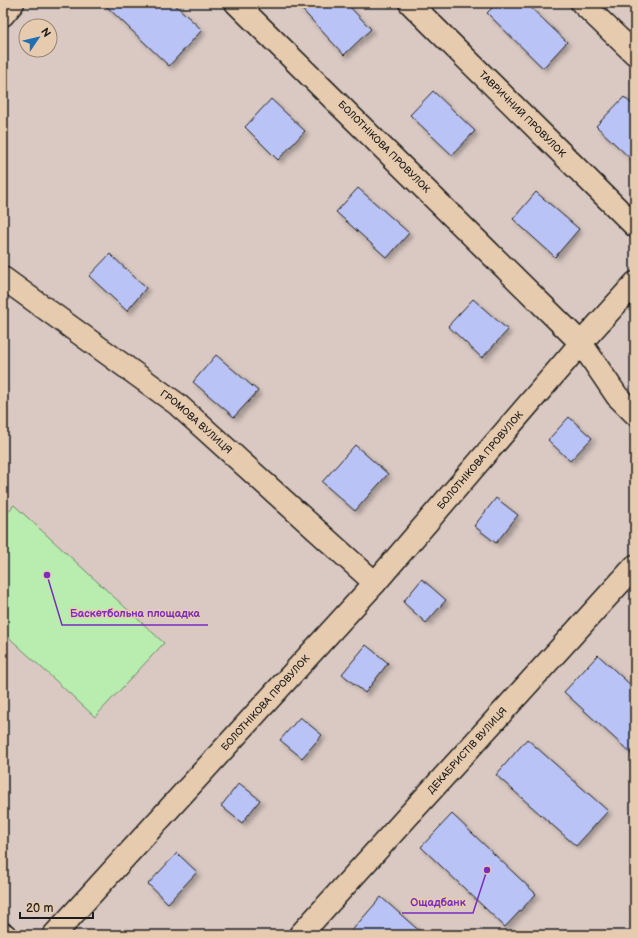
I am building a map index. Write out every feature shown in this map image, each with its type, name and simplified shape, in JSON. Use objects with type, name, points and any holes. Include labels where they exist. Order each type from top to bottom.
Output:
[{"type":"street","points":[[3,15],[13,3]]},
{"type":"street","name":"БОЛОТНІКОВА ПРОВУЛОК","points":[[54,935],[375,583],[581,343],[236,3]]},
{"type":"street","name":"ТАВРИЧНИЙ ПРОВУЛОК","points":[[410,3],[635,226]]},
{"type":"street","points":[[582,3],[635,54]]},
{"type":"street","name":"ГРОМОВА ВУЛИЦЯ","points":[[3,278],[177,404],[375,583]]},
{"type":"street","points":[[635,283],[581,343],[617,396],[635,414]]},
{"type":"street","name":"ДЕКАБРИСТІВ ВУЛИЦЯ","points":[[300,935],[635,566]]},
{"type":"green space","points":[[14,505],[164,643],[95,717],[3,632],[3,518]]},
{"type":"building","points":[[103,3],[173,3],[202,30],[169,66]]},
{"type":"building","points":[[296,3],[346,3],[371,29],[344,55]]},
{"type":"building","points":[[497,3],[526,3],[567,42],[543,68],[487,13]]},
{"type":"building","points":[[433,91],[475,131],[452,155],[410,115]]},
{"type":"building","points":[[624,97],[635,107],[635,163],[596,126]]},
{"type":"building","points":[[271,99],[305,131],[278,160],[245,127]]},
{"type":"building","points":[[358,188],[409,233],[387,258],[336,212]]},
{"type":"building","points":[[536,192],[579,229],[555,257],[513,219]]},
{"type":"building","points":[[110,254],[146,288],[127,311],[89,276]]},
{"type":"building","points":[[473,299],[508,330],[482,358],[448,326]]},
{"type":"building","points":[[216,355],[258,391],[234,417],[193,382]]},
{"type":"building","points":[[569,417],[592,438],[570,461],[548,440]]},
{"type":"building","points":[[355,445],[388,474],[355,511],[322,482]]},
{"type":"building","points":[[496,498],[518,515],[496,543],[474,526]]},
{"type":"building","points":[[422,579],[446,600],[426,623],[403,602]]},
{"type":"building","points":[[366,645],[388,663],[365,693],[342,674]]},
{"type":"building","points":[[598,655],[635,689],[635,757],[564,692]]},
{"type":"building","points":[[300,717],[322,735],[302,758],[280,740]]},
{"type":"building","points":[[527,739],[608,811],[576,846],[496,775]]},
{"type":"building","points":[[239,783],[260,800],[242,823],[221,806]]},
{"type":"building","points":[[452,814],[536,894],[505,927],[421,847]]},
{"type":"building","points":[[177,853],[197,872],[168,903],[148,884]]},
{"type":"building","points":[[381,897],[424,935],[348,935]]},
{"type":"place","name":"Баскетбольна площадка","points":[[47,575]]},
{"type":"place","name":"Ощадбанк","points":[[487,870]]}]
